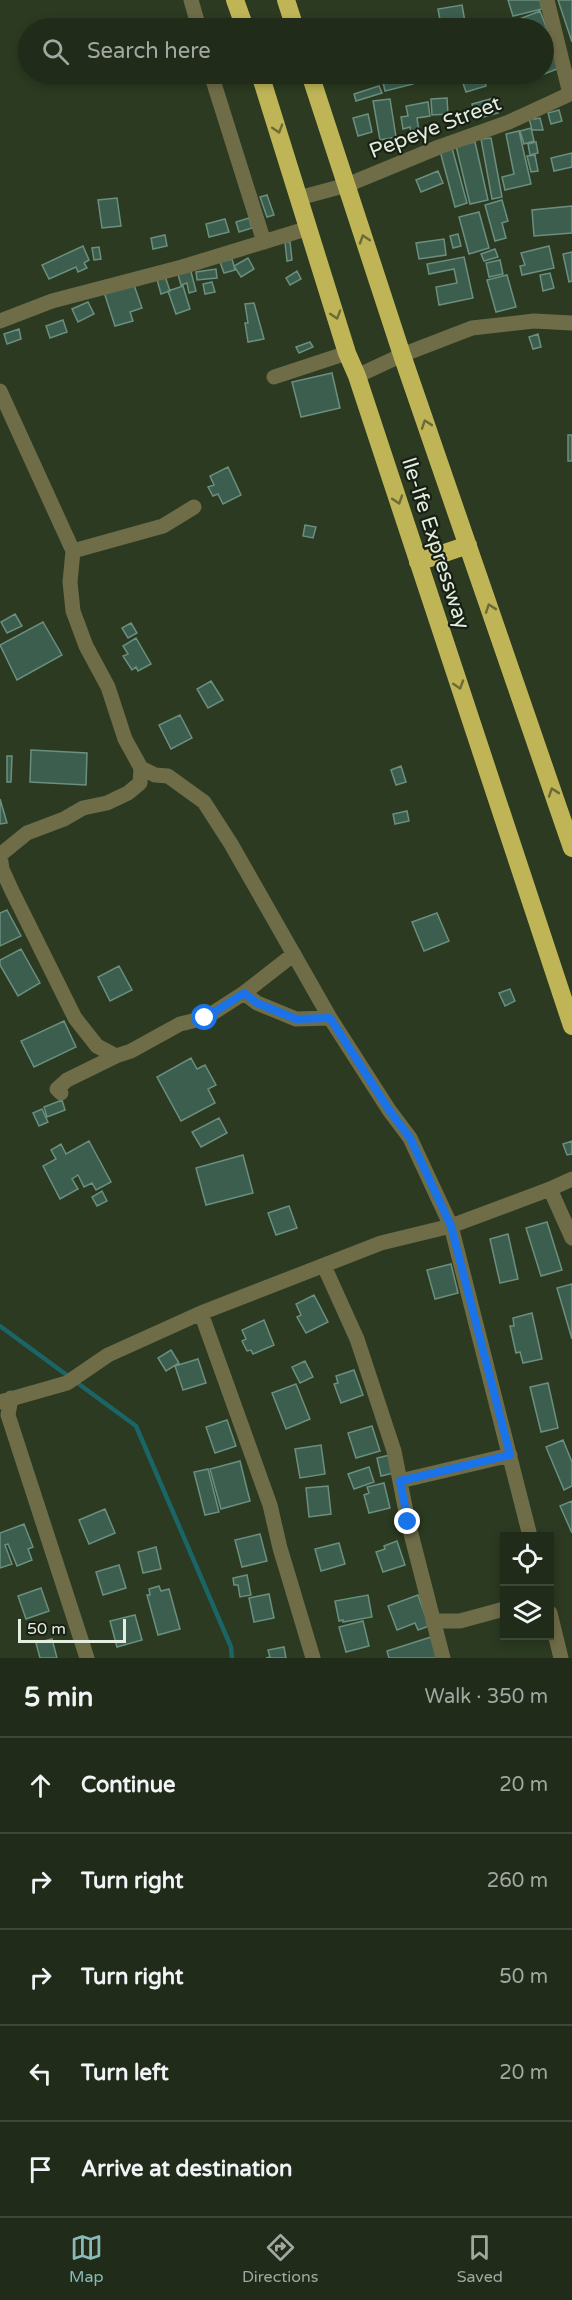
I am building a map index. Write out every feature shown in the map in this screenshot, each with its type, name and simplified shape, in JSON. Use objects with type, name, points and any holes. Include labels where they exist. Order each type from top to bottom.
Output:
[{"type":"highway","points":[[235,0],[241,18]]},
{"type":"highway","points":[[286,0],[292,18]]},
{"type":"highway","name":"Ile-Ife Expressway","points":[[263,84],[347,353],[357,376],[572,1026]]},
{"type":"highway","name":"Ile-Ife Expressway","points":[[313,84],[402,355],[572,848]]},
{"type":"highway","points":[[418,562],[468,545]]},
{"type":"street","points":[[191,0],[196,18]]},
{"type":"street","points":[[547,0],[552,18]]},
{"type":"street","points":[[554,27],[571,93]]},
{"type":"street","points":[[214,84],[264,242]]},
{"type":"street","name":"Pepeye Street","points":[[299,198],[347,185],[508,122],[571,93]]},
{"type":"street","points":[[0,321],[52,301],[182,267],[309,228]]},
{"type":"street","points":[[357,376],[402,355],[472,328],[534,321],[572,324]]},
{"type":"street","points":[[274,377],[347,353]]},
{"type":"street","points":[[0,391],[73,551],[70,582],[73,611],[86,646],[108,687],[125,739],[141,768],[140,783],[128,793],[107,803],[83,808],[64,819],[27,833],[0,855],[1,868],[75,1018],[97,1046],[116,1056]]},
{"type":"street","points":[[73,551],[163,526],[194,507]]},
{"type":"street","points":[[141,768],[155,775],[168,776],[204,802],[330,1018],[389,1110],[410,1138],[451,1226],[529,1532]]},
{"type":"street","points":[[61,1093],[57,1089],[67,1080],[131,1051],[180,1024],[205,1018],[244,993],[294,954]]},
{"type":"street","points":[[244,993],[257,1003],[296,1019],[330,1018]]},
{"type":"street","points":[[87,1658],[8,1415],[6,1400],[67,1383],[108,1356],[201,1313],[381,1242],[451,1226],[572,1179]]},
{"type":"street","points":[[550,1189],[572,1238]]},
{"type":"street","points":[[324,1266],[357,1339],[394,1450],[443,1658]]},
{"type":"street","points":[[201,1313],[270,1505],[280,1548],[313,1658]]},
{"type":"street","points":[[400,1481],[510,1455]]},
{"type":"street","points":[[433,1621],[460,1621],[500,1611]]},
{"type":"street","points":[[554,1632],[561,1658]]},
{"type":"building","points":[[508,0],[540,0],[542,9],[513,16]]},
{"type":"building","points":[[558,0],[572,0],[572,42]]},
{"type":"building","points":[[462,5],[464,18],[440,18],[438,9]]},
{"type":"building","points":[[540,11],[543,18],[522,18]]},
{"type":"building","points":[[554,47],[562,67],[554,70]]},
{"type":"building","points":[[383,84],[413,84],[385,91]]},
{"type":"building","points":[[463,84],[486,84],[486,86],[466,92]]},
{"type":"building","points":[[379,86],[382,93],[356,101],[354,94]]},
{"type":"building","points":[[447,98],[448,114],[432,115],[431,99]]},
{"type":"building","points":[[494,98],[498,113],[476,119],[472,104]]},
{"type":"building","points":[[390,99],[396,137],[380,140],[373,101]]},
{"type":"building","points":[[428,102],[430,116],[417,118],[419,132],[411,134],[410,127],[403,129],[401,117],[408,116],[406,106]]},
{"type":"building","points":[[559,110],[562,121],[551,124],[548,113]]},
{"type":"building","points":[[368,114],[372,132],[358,136],[353,118]]},
{"type":"building","points":[[534,116],[534,119],[540,118],[543,130],[532,130],[529,118]]},
{"type":"building","points":[[531,128],[534,141],[524,144],[520,131]]},
{"type":"building","points":[[519,131],[531,184],[505,190],[502,177],[514,174],[506,134]]},
{"type":"building","points":[[491,138],[502,197],[492,199],[481,139]]},
{"type":"building","points":[[475,142],[488,200],[470,204],[456,146]]},
{"type":"building","points":[[536,142],[538,153],[530,155],[528,144]]},
{"type":"building","points":[[452,148],[467,203],[455,207],[440,151]]},
{"type":"building","points":[[572,153],[572,167],[554,171],[551,158]]},
{"type":"building","points":[[535,155],[538,171],[531,172],[527,156]]},
{"type":"building","points":[[438,171],[443,183],[421,192],[416,180]]},
{"type":"building","points":[[267,195],[274,215],[267,217],[260,197]]},
{"type":"building","points":[[117,198],[121,226],[102,228],[98,200]]},
{"type":"building","points":[[502,200],[508,221],[502,223],[506,238],[495,241],[485,205]]},
{"type":"building","points":[[572,206],[572,233],[534,236],[532,210]]},
{"type":"building","points":[[479,212],[489,248],[469,254],[459,217]]},
{"type":"building","points":[[249,218],[252,228],[239,232],[236,222]]},
{"type":"building","points":[[225,219],[229,232],[209,237],[206,224]]},
{"type":"building","points":[[458,234],[461,246],[453,248],[450,236]]},
{"type":"building","points":[[165,235],[167,246],[153,249],[151,238]]},
{"type":"building","points":[[444,239],[446,255],[419,259],[416,243]]},
{"type":"building","points":[[285,242],[290,242],[292,260],[287,261]]},
{"type":"building","points":[[83,246],[89,260],[84,263],[87,268],[78,272],[76,267],[49,279],[42,265]]},
{"type":"building","points":[[549,246],[554,268],[522,275],[520,266],[525,265],[521,253]]},
{"type":"building","points":[[99,247],[101,259],[94,260],[92,248]]},
{"type":"building","points":[[495,249],[498,257],[484,261],[481,254]]},
{"type":"building","points":[[572,252],[572,281],[569,282],[563,254]]},
{"type":"building","points":[[464,257],[473,298],[439,305],[436,287],[457,283],[454,269],[429,274],[427,264]]},
{"type":"building","points":[[248,258],[254,269],[241,277],[234,266]]},
{"type":"building","points":[[232,259],[235,270],[224,273],[220,262]]},
{"type":"building","points":[[500,260],[503,274],[489,277],[486,263]]},
{"type":"building","points":[[190,268],[196,291],[189,293],[187,283],[181,285],[177,271]]},
{"type":"building","points":[[216,269],[217,278],[197,280],[196,272]]},
{"type":"building","points":[[297,271],[301,279],[290,285],[286,278]]},
{"type":"building","points":[[164,273],[170,291],[161,294],[156,276]]},
{"type":"building","points":[[550,273],[554,288],[543,291],[540,275]]},
{"type":"building","points":[[507,275],[516,307],[496,312],[487,280]]},
{"type":"building","points":[[133,282],[142,308],[130,312],[133,321],[115,326],[104,292]]},
{"type":"building","points":[[212,282],[215,292],[205,294],[203,284]]},
{"type":"building","points":[[183,286],[190,309],[176,314],[168,291]]},
{"type":"building","points":[[88,302],[94,314],[78,322],[72,309]]},
{"type":"building","points":[[254,303],[264,339],[248,342],[245,304]]},
{"type":"building","points":[[63,320],[67,332],[50,338],[46,326]]},
{"type":"building","points":[[19,329],[21,339],[7,344],[4,334]]},
{"type":"building","points":[[538,334],[541,347],[533,349],[529,337]]},
{"type":"building","points":[[310,342],[313,347],[299,353],[296,347]]},
{"type":"building","points":[[332,373],[340,408],[301,417],[292,382]]},
{"type":"building","points":[[568,435],[572,435],[572,461],[568,461]]},
{"type":"building","points":[[228,467],[241,495],[223,504],[218,494],[213,496],[208,487],[214,485],[210,476]]},
{"type":"building","points":[[305,525],[316,527],[313,538],[303,536]]},
{"type":"building","points":[[15,614],[22,626],[7,633],[1,622]]},
{"type":"building","points":[[43,622],[62,655],[17,680],[0,645]]},
{"type":"building","points":[[131,623],[137,633],[128,638],[122,628]]},
{"type":"building","points":[[136,638],[151,664],[138,671],[136,667],[132,670],[123,656],[128,654],[123,646]]},
{"type":"building","points":[[211,681],[223,700],[208,708],[197,689]]},
{"type":"building","points":[[180,715],[192,738],[171,749],[159,725]]},
{"type":"building","points":[[31,750],[87,753],[86,785],[30,782]]},
{"type":"building","points":[[7,756],[12,756],[11,782],[7,782]]},
{"type":"building","points":[[401,766],[406,782],[396,785],[391,770]]},
{"type":"building","points":[[0,799],[7,823],[0,824]]},
{"type":"building","points":[[407,811],[409,821],[395,824],[393,814]]},
{"type":"building","points":[[7,910],[21,936],[0,946],[0,913]]},
{"type":"building","points":[[437,913],[449,941],[424,951],[412,922]]},
{"type":"building","points":[[21,949],[40,983],[18,996],[0,965],[0,960]]},
{"type":"building","points":[[119,966],[132,990],[110,1001],[98,977]]},
{"type":"building","points":[[510,989],[515,1001],[505,1006],[499,993]]},
{"type":"building","points":[[64,1021],[76,1047],[34,1067],[21,1041]]},
{"type":"building","points":[[191,1058],[197,1069],[205,1065],[216,1085],[208,1089],[215,1103],[181,1121],[157,1077]]},
{"type":"building","points":[[62,1100],[65,1110],[47,1117],[44,1107]]},
{"type":"building","points":[[42,1109],[48,1122],[39,1126],[33,1113]]},
{"type":"building","points":[[219,1118],[227,1133],[201,1147],[192,1132]]},
{"type":"building","points":[[89,1141],[111,1182],[96,1190],[92,1183],[84,1187],[78,1175],[72,1179],[78,1189],[60,1199],[43,1166],[56,1159],[51,1150],[61,1144],[66,1154]]},
{"type":"building","points":[[572,1141],[572,1154],[567,1155],[563,1144]]},
{"type":"building","points":[[243,1155],[253,1193],[206,1205],[196,1168]]},
{"type":"building","points":[[102,1191],[107,1201],[97,1206],[92,1197]]},
{"type":"building","points":[[289,1206],[297,1228],[276,1235],[268,1213]]},
{"type":"building","points":[[547,1222],[562,1270],[541,1276],[526,1228]]},
{"type":"building","points":[[508,1234],[518,1279],[500,1283],[490,1239]]},
{"type":"building","points":[[451,1264],[458,1293],[435,1299],[427,1270]]},
{"type":"building","points":[[572,1284],[572,1339],[557,1288]]},
{"type":"building","points":[[314,1295],[328,1322],[306,1333],[297,1317],[301,1315],[296,1304]]},
{"type":"building","points":[[532,1313],[542,1359],[523,1363],[520,1352],[516,1353],[510,1326],[514,1326],[513,1318]]},
{"type":"building","points":[[264,1320],[274,1345],[253,1354],[251,1350],[247,1351],[242,1341],[246,1339],[242,1330]]},
{"type":"building","points":[[171,1350],[179,1363],[166,1371],[158,1358]]},
{"type":"building","points":[[198,1359],[206,1383],[183,1390],[175,1366]]},
{"type":"building","points":[[305,1361],[313,1377],[300,1383],[292,1367]]},
{"type":"building","points":[[354,1370],[363,1395],[341,1403],[334,1384],[338,1383],[336,1376]]},
{"type":"building","points":[[548,1383],[558,1428],[541,1432],[530,1387]]},
{"type":"building","points":[[296,1384],[310,1419],[286,1429],[272,1393]]},
{"type":"building","points":[[227,1420],[236,1446],[215,1453],[206,1427]]},
{"type":"building","points":[[372,1426],[380,1451],[356,1458],[348,1433]]},
{"type":"building","points":[[563,1440],[572,1462],[572,1486],[564,1490],[546,1447]]},
{"type":"building","points":[[321,1445],[325,1474],[300,1478],[295,1449]]},
{"type":"building","points":[[390,1455],[394,1473],[381,1476],[377,1458]]},
{"type":"building","points":[[240,1461],[250,1501],[221,1509],[210,1469]]},
{"type":"building","points":[[369,1467],[374,1482],[354,1489],[348,1474]]},
{"type":"building","points":[[208,1469],[219,1512],[205,1515],[194,1472]]},
{"type":"building","points":[[384,1483],[390,1508],[369,1513],[364,1495],[369,1493],[367,1487]]},
{"type":"building","points":[[328,1486],[331,1514],[309,1517],[306,1488]]},
{"type":"building","points":[[572,1501],[572,1533],[560,1506]]},
{"type":"building","points":[[105,1509],[115,1533],[89,1544],[79,1520]]},
{"type":"building","points":[[24,1524],[33,1547],[28,1549],[32,1560],[17,1566],[8,1544],[5,1545],[12,1564],[0,1568],[0,1533]]},
{"type":"building","points":[[260,1534],[267,1561],[242,1567],[235,1540]]},
{"type":"building","points":[[397,1541],[405,1565],[383,1572],[376,1552]]},
{"type":"building","points":[[339,1543],[345,1564],[321,1571],[315,1549]]},
{"type":"building","points":[[156,1547],[161,1569],[143,1573],[138,1552]]},
{"type":"building","points":[[119,1565],[126,1588],[103,1595],[96,1572]]},
{"type":"building","points":[[247,1575],[251,1595],[240,1597],[238,1585],[234,1585],[233,1578]]},
{"type":"building","points":[[159,1586],[161,1591],[169,1589],[180,1629],[158,1635],[147,1595],[150,1595],[149,1589]]},
{"type":"building","points":[[41,1588],[49,1611],[26,1619],[18,1596]]},
{"type":"building","points":[[269,1594],[274,1618],[254,1622],[249,1598]]},
{"type":"building","points":[[368,1595],[372,1617],[339,1621],[335,1601]]},
{"type":"building","points":[[418,1595],[429,1626],[418,1630],[415,1623],[397,1630],[388,1606]]},
{"type":"building","points":[[135,1615],[142,1640],[117,1647],[110,1621]]},
{"type":"building","points":[[363,1621],[369,1646],[346,1652],[339,1627]]},
{"type":"building","points":[[431,1637],[437,1658],[389,1658],[387,1651]]},
{"type":"building","points":[[52,1639],[57,1658],[40,1658],[36,1643]]},
{"type":"building","points":[[284,1647],[286,1658],[266,1658],[270,1657],[268,1650]]},
{"type":"waterway","points":[[0,1326],[136,1426],[231,1647],[232,1658]]},
{"type":"route","points":[[205,1018],[244,993],[257,1003],[296,1019],[330,1018],[389,1110],[410,1138],[451,1226],[510,1455],[400,1481],[408,1522]]}]
